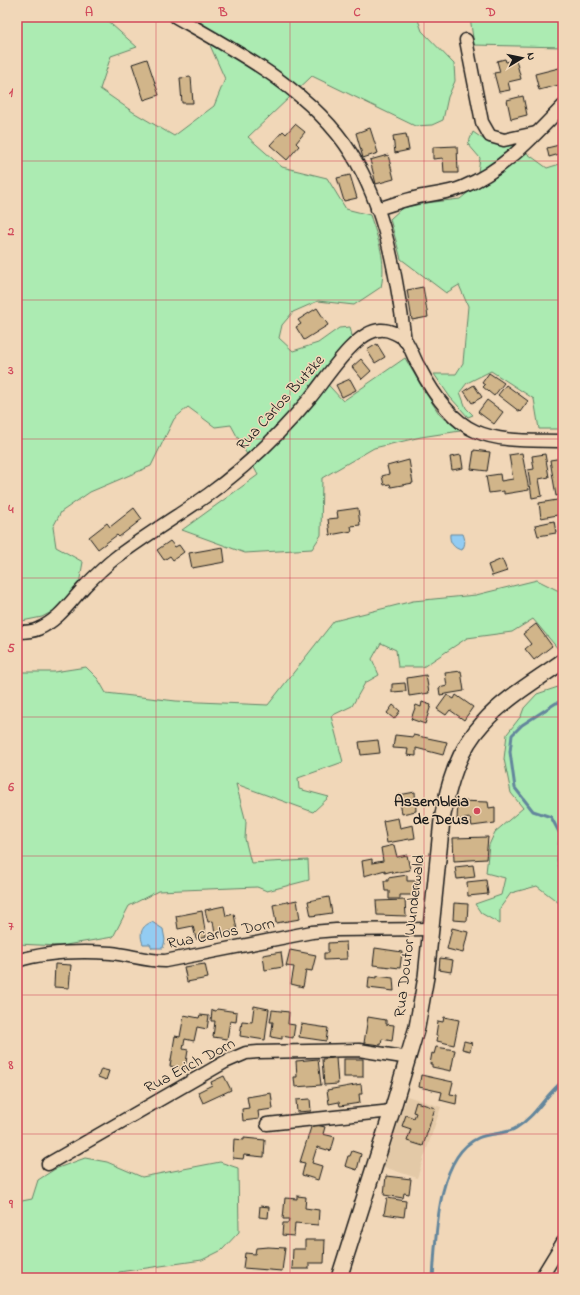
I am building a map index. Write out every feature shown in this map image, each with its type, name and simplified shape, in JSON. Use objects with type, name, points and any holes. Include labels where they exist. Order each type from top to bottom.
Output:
[{"type":"street","points":[[176,17],[245,57],[277,78],[314,110],[350,152],[362,173],[377,209],[393,268],[405,341],[428,383],[440,400],[462,424],[488,436],[506,439],[563,441]]},
{"type":"street","points":[[466,40],[482,122],[490,136],[504,140],[537,132]]},
{"type":"street","points":[[377,209],[404,200],[463,187],[496,168],[512,156],[563,106]]},
{"type":"street","name":"Rua Carlos Butzke","points":[[17,632],[36,630],[52,622],[114,559],[239,471],[275,437],[308,400],[351,347],[363,336],[372,331],[382,329],[392,332],[405,341]]},
{"type":"street","name":"Rua Doutor Wunderwald","points":[[339,1278],[409,1058],[423,1001],[432,929],[442,820],[450,783],[470,739],[494,712],[563,661]]},
{"type":"street","name":"Rua Carlos Dorn","points":[[17,961],[54,954],[111,953],[166,962],[312,932],[336,930],[432,929]]},
{"type":"street","name":"Rua Erich Dorn","points":[[48,1164],[225,1062],[246,1054],[359,1050],[409,1058]]},
{"type":"street","points":[[267,1124],[392,1111]]},
{"type":"street","points":[[541,1278],[563,1242]]},
{"type":"shaded area","points":[[407,1096],[441,1107],[417,1178],[384,1167]]},
{"type":"green space","points":[[17,17],[103,17],[137,47],[111,56],[100,89],[133,112],[174,136],[214,106],[225,79],[201,25],[201,17],[417,17],[422,31],[454,64],[455,81],[448,97],[443,120],[432,125],[415,126],[312,76],[248,137],[282,167],[327,178],[346,209],[370,215],[381,250],[383,277],[381,287],[354,305],[318,301],[293,312],[282,325],[279,338],[293,351],[318,343],[339,328],[350,327],[352,336],[320,376],[343,401],[405,358],[440,415],[460,431],[421,437],[374,448],[322,478],[321,535],[312,549],[245,553],[182,530],[258,475],[231,425],[215,427],[188,407],[174,419],[151,466],[90,492],[61,512],[53,527],[56,547],[83,562],[79,584],[61,607],[42,617],[17,622]]},
{"type":"green space","points":[[470,17],[563,17],[563,47],[474,45]]},
{"type":"green space","points":[[473,132],[489,143],[513,143],[547,168],[563,163],[563,429],[539,429],[534,399],[491,371],[467,383],[460,392],[466,408],[473,415],[468,417],[450,397],[434,374],[456,374],[463,363],[468,306],[459,285],[446,293],[401,259],[390,219],[402,208],[426,203],[460,199],[476,186],[480,158],[468,144]]},
{"type":"green space","points":[[537,580],[563,593],[563,647],[559,650],[533,619],[512,632],[467,638],[423,667],[398,667],[396,650],[381,643],[372,659],[379,675],[365,683],[352,706],[331,716],[343,762],[298,778],[299,789],[329,797],[313,812],[236,784],[246,822],[245,839],[251,863],[308,860],[309,880],[267,891],[257,887],[158,891],[129,906],[113,937],[60,946],[17,944],[17,672],[54,672],[86,667],[98,679],[106,693],[176,701],[268,705],[334,621],[413,601],[476,595]]},
{"type":"green space","points":[[558,687],[563,690],[563,906],[537,886],[511,893],[500,908],[500,924],[481,913],[475,904],[501,895],[505,878],[486,873],[489,845],[495,832],[523,808],[511,793],[504,759],[507,734],[521,716],[524,708],[537,694]]},
{"type":"green space","points":[[85,1158],[107,1162],[142,1177],[220,1162],[238,1168],[239,1232],[222,1250],[202,1260],[119,1272],[116,1278],[17,1278],[17,1202],[32,1199],[38,1180],[55,1169]]},
{"type":"water","points":[[450,534],[463,534],[465,542],[462,550],[453,545],[450,540]]},
{"type":"water","points":[[152,922],[163,929],[165,940],[163,948],[152,948],[150,944],[143,944],[141,934],[143,928]]},
{"type":"building","points":[[147,59],[159,95],[144,100],[132,64]]},
{"type":"building","points":[[505,59],[506,62],[516,60],[521,79],[508,82],[510,90],[499,92],[494,73],[500,72],[497,61]]},
{"type":"building","points":[[563,67],[563,84],[539,90],[535,74]]},
{"type":"building","points":[[191,77],[193,103],[182,103],[180,78]]},
{"type":"building","points":[[523,96],[527,115],[511,119],[507,100]]},
{"type":"building","points":[[295,124],[305,132],[296,143],[299,146],[287,160],[270,145],[283,131],[286,134]]},
{"type":"building","points":[[370,128],[378,153],[363,158],[356,133]]},
{"type":"building","points":[[406,134],[409,150],[395,153],[393,136]]},
{"type":"building","points":[[563,144],[563,153],[549,157],[547,148]]},
{"type":"building","points":[[457,146],[458,173],[444,173],[443,158],[433,159],[433,147]]},
{"type":"building","points":[[388,155],[394,179],[376,184],[370,160]]},
{"type":"building","points":[[350,175],[357,198],[344,201],[337,178]]},
{"type":"building","points":[[423,287],[428,317],[412,320],[407,290]]},
{"type":"building","points":[[317,308],[328,325],[304,340],[296,327],[301,324],[298,320]]},
{"type":"building","points":[[377,344],[385,357],[375,363],[367,350]]},
{"type":"building","points":[[361,359],[371,371],[362,379],[352,367]]},
{"type":"building","points":[[489,373],[504,383],[494,396],[483,387],[485,385],[482,383]]},
{"type":"building","points":[[350,379],[356,390],[342,397],[336,385]]},
{"type":"building","points":[[474,385],[482,397],[472,403],[464,391]]},
{"type":"building","points":[[506,385],[528,401],[520,412],[498,395]]},
{"type":"building","points":[[487,400],[503,412],[494,424],[478,412]]},
{"type":"building","points":[[474,450],[490,452],[487,471],[471,469]]},
{"type":"building","points":[[522,453],[529,490],[504,494],[504,491],[489,493],[486,476],[500,474],[501,481],[513,479],[509,455]]},
{"type":"building","points":[[545,454],[549,477],[539,479],[542,496],[532,498],[528,470],[534,469],[532,456]]},
{"type":"building","points":[[461,455],[463,468],[452,470],[450,457]]},
{"type":"building","points":[[563,458],[563,494],[556,496],[550,460]]},
{"type":"building","points":[[409,460],[413,483],[391,487],[390,484],[384,485],[382,476],[389,474],[387,466]]},
{"type":"building","points":[[563,499],[563,514],[541,518],[539,503]]},
{"type":"building","points":[[134,508],[142,519],[119,537],[117,535],[98,549],[89,537],[107,523],[110,527]]},
{"type":"building","points":[[358,508],[360,525],[351,526],[352,531],[330,535],[328,519],[338,518],[337,511]]},
{"type":"building","points":[[554,521],[556,533],[538,536],[535,525]]},
{"type":"building","points":[[170,541],[175,547],[179,545],[184,552],[173,560],[170,556],[164,560],[157,550]]},
{"type":"building","points":[[223,547],[225,562],[192,568],[189,553]]},
{"type":"building","points":[[502,559],[507,571],[492,576],[488,565]]},
{"type":"building","points":[[536,624],[552,646],[534,660],[525,649],[531,644],[523,634]]},
{"type":"building","points":[[461,671],[464,691],[440,695],[439,688],[447,686],[445,673]]},
{"type":"building","points":[[426,675],[429,693],[409,696],[407,678]]},
{"type":"building","points":[[405,683],[406,691],[392,692],[392,684]]},
{"type":"building","points":[[447,695],[454,699],[456,695],[473,707],[464,720],[450,710],[446,715],[437,709]]},
{"type":"building","points":[[422,702],[431,705],[425,724],[411,719],[416,705],[421,707]]},
{"type":"building","points":[[393,705],[400,711],[394,719],[387,713]]},
{"type":"building","points":[[395,735],[413,737],[413,735],[447,742],[443,755],[416,748],[416,756],[407,755],[408,749],[393,748]]},
{"type":"building","points":[[378,740],[380,753],[361,755],[359,742]]},
{"type":"building","points":[[415,792],[416,811],[402,814],[399,795]]},
{"type":"building","name":"Assembleia de Deus","points":[[458,801],[488,802],[489,808],[495,807],[495,823],[472,826],[470,818],[457,820]]},
{"type":"building","points":[[398,818],[400,828],[413,825],[415,838],[387,843],[383,821]]},
{"type":"building","points":[[488,837],[486,859],[454,861],[453,838]]},
{"type":"building","points":[[394,845],[397,857],[407,855],[410,870],[385,873],[385,870],[364,876],[362,861],[372,859],[372,863],[383,861],[381,848]]},
{"type":"building","points":[[473,865],[475,877],[457,879],[455,867]]},
{"type":"building","points":[[407,875],[407,881],[417,881],[417,895],[400,895],[400,899],[389,899],[389,891],[385,891],[384,881],[388,881],[388,878]]},
{"type":"building","points":[[486,880],[488,894],[468,896],[467,882]]},
{"type":"building","points":[[329,897],[332,913],[311,916],[308,901]]},
{"type":"building","points":[[297,900],[300,919],[276,923],[273,905]]},
{"type":"building","points":[[405,900],[406,916],[377,915],[376,901]]},
{"type":"building","points":[[454,903],[468,904],[467,921],[453,920]]},
{"type":"building","points":[[224,906],[226,916],[234,914],[237,930],[215,934],[213,921],[208,922],[205,910]]},
{"type":"building","points":[[202,911],[206,937],[196,939],[193,926],[178,929],[176,916]]},
{"type":"building","points":[[452,928],[468,932],[463,953],[447,949]]},
{"type":"building","points":[[346,942],[347,959],[324,960],[324,953],[328,953],[328,943]]},
{"type":"building","points":[[375,948],[402,952],[400,968],[373,965]]},
{"type":"building","points":[[290,950],[316,955],[312,971],[306,970],[303,987],[291,984],[294,967],[286,966]]},
{"type":"building","points":[[281,952],[283,967],[265,970],[263,955]]},
{"type":"building","points":[[440,958],[453,960],[451,972],[439,970]]},
{"type":"building","points":[[55,964],[71,965],[69,988],[54,987]]},
{"type":"building","points":[[205,964],[208,978],[187,982],[184,967]]},
{"type":"building","points":[[377,976],[393,978],[394,991],[368,988],[369,977],[377,978]]},
{"type":"building","points":[[254,1006],[269,1009],[265,1040],[240,1036],[242,1021],[252,1022]]},
{"type":"building","points":[[217,1009],[237,1012],[236,1022],[230,1021],[227,1039],[213,1037],[215,1021],[211,1021],[212,1010],[216,1011]]},
{"type":"building","points":[[272,1010],[289,1012],[288,1024],[295,1025],[293,1038],[282,1036],[282,1039],[271,1037],[273,1022],[270,1022]]},
{"type":"building","points":[[184,1015],[199,1018],[200,1015],[209,1016],[207,1029],[197,1027],[194,1041],[185,1039],[183,1049],[188,1050],[185,1069],[170,1066],[175,1036],[180,1037]]},
{"type":"building","points":[[368,1017],[386,1020],[386,1024],[394,1025],[392,1041],[382,1039],[381,1045],[364,1043]]},
{"type":"building","points":[[444,1017],[459,1020],[454,1045],[437,1041],[438,1035],[436,1035],[438,1021],[443,1022]]},
{"type":"building","points":[[301,1024],[328,1028],[326,1041],[299,1037]]},
{"type":"building","points":[[464,1041],[472,1043],[470,1051],[462,1049]]},
{"type":"building","points":[[436,1047],[455,1050],[451,1071],[432,1067],[432,1064],[430,1064],[432,1053],[434,1054]]},
{"type":"building","points":[[336,1058],[338,1084],[324,1085],[322,1059]]},
{"type":"building","points":[[318,1059],[321,1085],[295,1087],[294,1077],[297,1077],[296,1061]]},
{"type":"building","points":[[344,1059],[363,1059],[363,1077],[344,1077]]},
{"type":"building","points":[[101,1069],[109,1071],[106,1080],[98,1077]]},
{"type":"building","points":[[421,1075],[453,1082],[450,1094],[457,1095],[456,1104],[440,1100],[442,1092],[419,1087]]},
{"type":"building","points":[[224,1076],[231,1090],[203,1103],[198,1092],[212,1085],[211,1082]]},
{"type":"building","points":[[361,1084],[362,1094],[359,1094],[360,1103],[340,1106],[339,1102],[329,1104],[327,1090]]},
{"type":"building","points":[[271,1093],[273,1109],[258,1111],[259,1119],[243,1121],[242,1109],[249,1108],[247,1097]]},
{"type":"building","points":[[310,1099],[311,1111],[297,1112],[296,1100]]},
{"type":"building","points":[[416,1102],[435,1108],[423,1146],[407,1141],[411,1129],[402,1126],[406,1115],[414,1118],[416,1113],[413,1112]]},
{"type":"building","points":[[312,1124],[325,1127],[323,1134],[335,1137],[331,1151],[317,1147],[312,1163],[322,1166],[318,1180],[302,1175],[305,1163],[300,1162]]},
{"type":"building","points":[[244,1138],[265,1140],[264,1157],[244,1155],[243,1159],[233,1158],[234,1139],[244,1140]]},
{"type":"building","points":[[352,1151],[361,1154],[357,1170],[345,1166],[348,1156],[350,1156]]},
{"type":"building","points":[[386,1176],[411,1179],[409,1194],[404,1193],[403,1198],[384,1195]]},
{"type":"building","points":[[297,1196],[306,1197],[305,1208],[319,1210],[318,1225],[295,1223],[294,1236],[282,1235],[283,1223],[288,1223],[289,1219],[283,1219],[285,1198],[297,1199]]},
{"type":"building","points":[[387,1198],[406,1201],[404,1217],[384,1214]]},
{"type":"building","points":[[260,1206],[269,1207],[268,1218],[259,1217]]},
{"type":"building","points":[[305,1240],[325,1240],[324,1263],[309,1263],[309,1269],[292,1269],[293,1249],[305,1249]]},
{"type":"building","points":[[256,1248],[285,1248],[282,1271],[243,1268],[245,1253],[255,1254]]},
{"type":"waterway","points":[[563,702],[556,703],[522,725],[512,735],[510,752],[515,788],[533,811],[551,817],[560,834],[558,860],[561,873],[563,875]]},
{"type":"waterway","points":[[433,1278],[437,1222],[446,1180],[454,1162],[464,1148],[478,1138],[507,1132],[523,1123],[563,1081]]},
{"type":"place","name":"Assembleia de Deus","points":[[477,811]]}]
